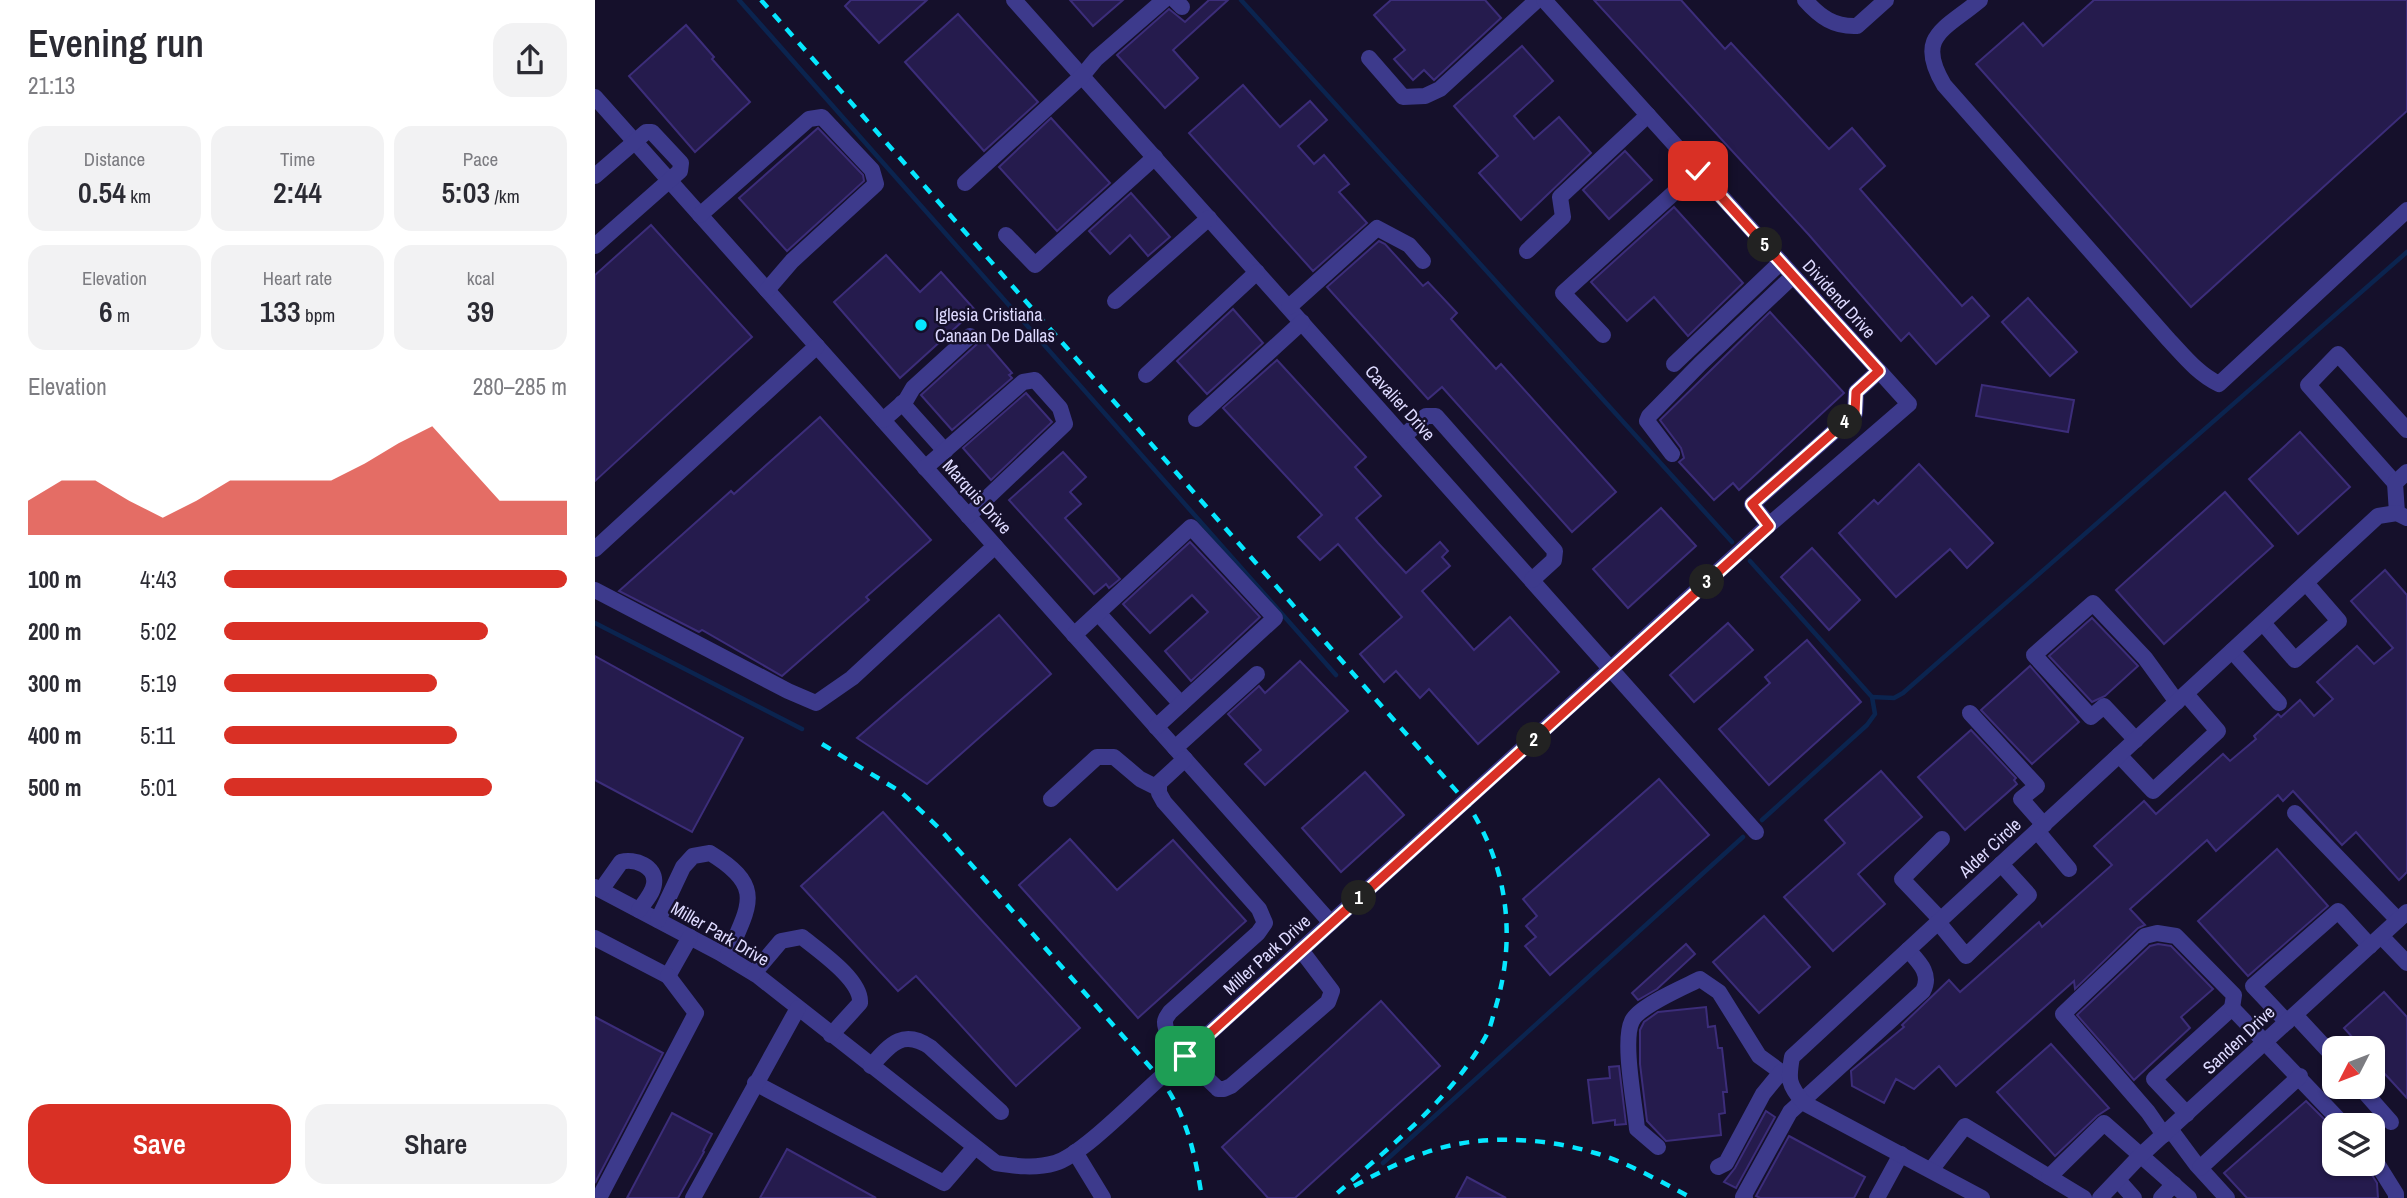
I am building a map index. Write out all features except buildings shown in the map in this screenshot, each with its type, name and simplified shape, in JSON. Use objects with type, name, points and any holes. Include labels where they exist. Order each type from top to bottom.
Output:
[{"type":"street","name":"Cavalier Drive","points":[[1014,0],[1756,832]]},
{"type":"street","points":[[965,183],[1082,76],[1096,59],[1164,0]]},
{"type":"street","points":[[1369,58],[1403,97],[1425,96],[1440,89],[1537,0]]},
{"type":"street","name":"Dividend Drive","points":[[1544,0],[1909,404]]},
{"type":"street","points":[[1805,0],[1818,15],[1841,27],[1857,26],[1886,0]]},
{"type":"street","points":[[1980,0],[1933,40],[1930,50],[1934,68],[1953,95],[2168,339],[2198,371],[2219,384],[2407,210]]},
{"type":"street","name":"Marquis Drive","points":[[595,97],[1331,923]]},
{"type":"street","points":[[1527,251],[1563,217],[1560,197],[1648,115]]},
{"type":"street","points":[[700,215],[809,119],[822,117],[872,170],[876,184],[792,261],[767,290]]},
{"type":"street","points":[[596,172],[634,141]]},
{"type":"street","points":[[1006,235],[1035,265],[1155,158]]},
{"type":"street","points":[[1603,335],[1563,293],[1698,171]]},
{"type":"street","points":[[595,246],[669,181]]},
{"type":"street","points":[[1115,301],[1209,218]]},
{"type":"street","points":[[1289,307],[1377,228],[1409,245],[1423,261]]},
{"type":"street","points":[[1674,365],[1781,262]]},
{"type":"street","points":[[1146,375],[1257,272]]},
{"type":"street","points":[[1672,454],[1651,428],[1647,421],[1649,416],[1793,276]]},
{"type":"street","points":[[1196,419],[1302,323]]},
{"type":"street","points":[[883,421],[913,388],[970,335]]},
{"type":"street","points":[[595,549],[817,346]]},
{"type":"street","points":[[2402,515],[2401,477],[2308,385],[2338,355],[2407,430]]},
{"type":"street","points":[[1769,526],[1752,504],[1855,413],[1856,392],[1879,371]]},
{"type":"street","points":[[923,465],[940,446],[1023,383],[1035,380],[1060,408],[1065,424],[968,516]]},
{"type":"street","points":[[902,403],[940,446]]},
{"type":"street","name":"Miller Park Drive","points":[[598,888],[754,973],[996,1163],[1024,1167],[1056,1163],[1075,1152],[1185,1056],[1769,526],[1909,404]]},
{"type":"street","points":[[1404,436],[1430,414],[1436,416],[1445,426],[1554,549],[1554,560],[1532,580]]},
{"type":"street","name":"Alder Circle","points":[[1718,1167],[1726,1163],[1763,1094],[1785,1074],[1792,1057],[2378,516],[2402,515]]},
{"type":"street","points":[[1074,635],[1191,527],[1275,618],[1156,727]]},
{"type":"street","points":[[595,590],[816,703],[852,678],[995,546]]},
{"type":"street","points":[[2263,623],[2295,660],[2339,621],[2306,583]]},
{"type":"street","points":[[2119,755],[2153,791],[2218,731],[2181,698],[2093,603],[2034,655],[2091,718],[2104,706],[2136,740]]},
{"type":"street","points":[[1098,613],[1181,704]]},
{"type":"street","points":[[2232,651],[2280,703]]},
{"type":"street","points":[[1257,674],[1180,754],[1158,788],[1164,802],[1259,909],[1265,923],[1258,933],[1170,1012],[1165,1024],[1185,1056],[1218,1089],[1224,1089],[1328,1002],[1332,991],[1301,950]]},
{"type":"street","points":[[1970,713],[2037,786],[2021,799],[2069,869]]},
{"type":"street","points":[[1051,799],[1097,757],[1114,757],[1140,779],[1158,788]]},
{"type":"street","points":[[2295,813],[2403,916]]},
{"type":"street","points":[[1942,839],[1902,879],[1940,921],[1966,956],[2029,895],[2001,864]]},
{"type":"street","points":[[658,920],[683,867],[693,856],[710,853],[739,872],[746,883],[748,898],[745,916],[727,957]]},
{"type":"street","points":[[598,888],[621,862],[634,861],[645,866],[653,877],[654,886],[639,910]]},
{"type":"street","points":[[2322,1046],[2253,986],[2339,911],[2407,963]]},
{"type":"street","name":"Sanden Drive","points":[[2100,1198],[2140,1156],[2403,916]]},
{"type":"street","points":[[2187,1114],[2154,1079],[2232,1008],[2235,995],[2176,936],[2157,933],[2145,936],[2063,1014],[2227,1198]]},
{"type":"street","points":[[668,976],[690,937]]},
{"type":"street","points":[[754,973],[781,941],[802,937],[850,978],[858,990],[860,1003],[831,1035]]},
{"type":"street","points":[[595,939],[668,976],[696,1013],[599,1198]]},
{"type":"street","points":[[1745,1198],[1743,1197],[1790,1111],[1923,991],[1927,984],[1923,967],[1908,950]]},
{"type":"street","points":[[1658,1147],[1637,1129],[1628,1042],[1632,1020],[1651,1003],[1700,979],[1719,992],[1759,1056],[1785,1074],[1793,1091],[1801,1099],[1982,1198]]},
{"type":"street","points":[[693,1198],[797,1008]]},
{"type":"street","points":[[2232,1008],[2333,1113]]},
{"type":"street","points":[[871,1066],[891,1044],[918,1038],[1001,1112]]},
{"type":"street","points":[[2200,1168],[2299,1076]]},
{"type":"street","points":[[755,1083],[944,1183],[975,1147]]},
{"type":"street","points":[[2371,1099],[2391,1122]]},
{"type":"street","points":[[2049,1177],[2104,1124],[2189,1198]]},
{"type":"street","points":[[1930,1170],[1965,1126],[2084,1198]]},
{"type":"street","points":[[1075,1152],[1103,1198]]},
{"type":"street","points":[[1877,1198],[1901,1154]]},
{"type":"street","points":[[2385,1176],[2396,1198]]},
{"type":"street","points":[[2118,1180],[2134,1198]]},
{"type":"street","points":[[2161,1198],[2174,1184]]},
{"type":"waterway","points":[[739,0],[1336,675]]},
{"type":"waterway","points":[[1241,0],[1732,542]]},
{"type":"waterway","points":[[1872,697],[1894,698],[1903,693],[2407,252]]},
{"type":"waterway","points":[[1750,561],[1872,697],[1875,714],[1867,725],[1762,820]]},
{"type":"waterway","points":[[595,623],[802,729]]},
{"type":"waterway","points":[[1383,1163],[1743,837]]},
{"type":"railway","points":[[761,0],[1466,802],[1480,825],[1499,875],[1507,926],[1502,979],[1489,1029],[1471,1060],[1436,1103],[1332,1198]]},
{"type":"railway","points":[[822,744],[901,792],[939,828],[1160,1078],[1177,1106],[1189,1135],[1202,1198]]},
{"type":"railway","points":[[1354,1186],[1427,1152],[1447,1146],[1511,1140],[1554,1144],[1608,1157],[1692,1198]]},
{"type":"place","name":"Iglesia Cristiana Canaan De Dallas","points":[[921,325]]},
{"type":"route","points":[[1185,1056],[1769,526],[1752,504],[1855,413],[1856,392],[1879,371],[1698,171]]}]
